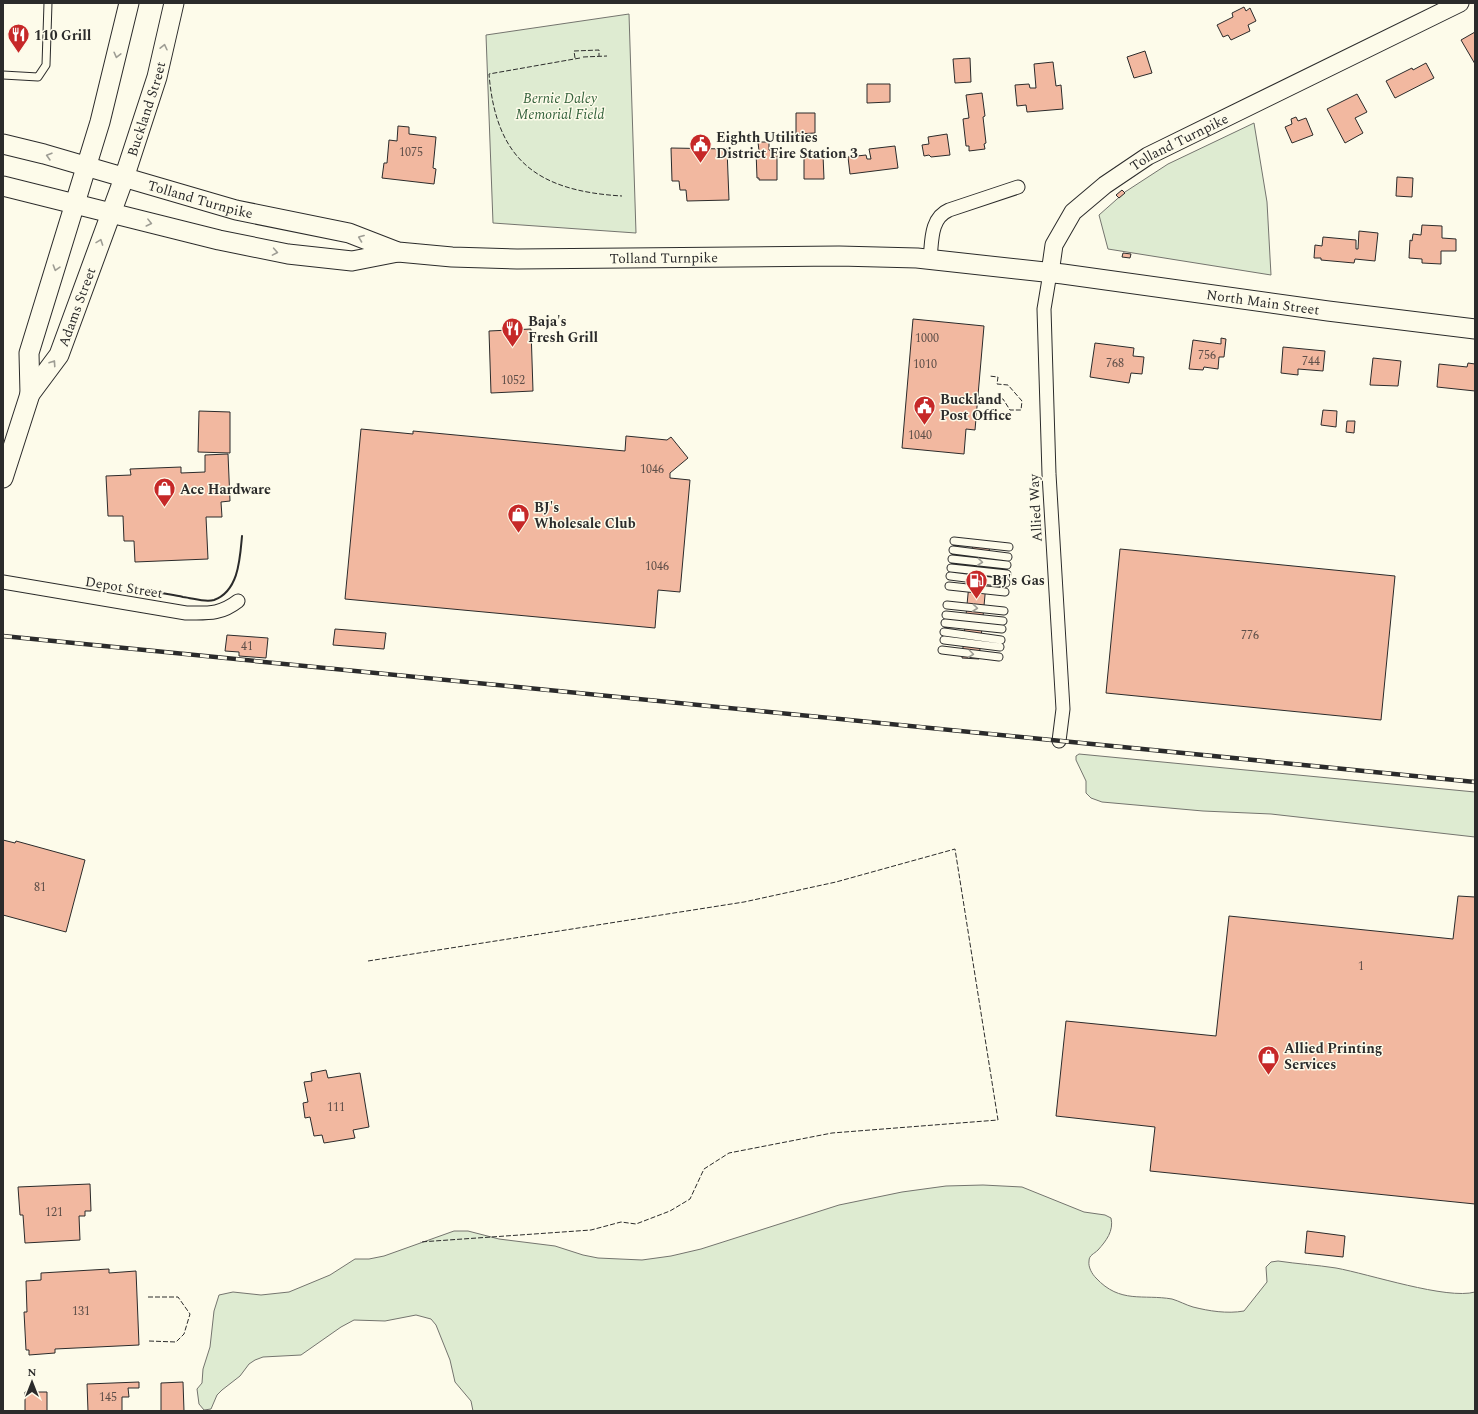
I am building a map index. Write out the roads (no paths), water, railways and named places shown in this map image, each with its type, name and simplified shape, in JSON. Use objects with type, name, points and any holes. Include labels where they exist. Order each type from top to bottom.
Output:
[{"type":"main road","points":[[76,204],[111,82],[129,3]]},
{"type":"main road","name":"Buckland Street","points":[[111,213],[157,77],[174,3]]},
{"type":"main road","name":"Tolland Turnpike","points":[[3,144],[87,166],[236,210],[349,233],[398,252]]},
{"type":"main road","name":"Tolland Turnpike","points":[[3,186],[241,245],[316,258],[352,261],[398,252],[517,259],[839,256],[930,259],[1050,273]]},
{"type":"main road","name":"Adams Street","points":[[30,394],[28,365],[29,353],[76,204]]},
{"type":"main road","name":"Adams Street","points":[[3,478],[30,394],[59,355],[111,213]]},
{"type":"main road","name":"North Main Street","points":[[1050,273],[1320,310],[1475,329]]},
{"type":"street","name":"Tolland Turnpike","points":[[1050,273],[1054,245],[1073,212],[1104,185],[1117,176],[1148,156],[1460,3]]},
{"type":"street","points":[[930,259],[936,221],[942,214],[949,210],[1018,187]]},
{"type":"street","name":"Allied Way","points":[[1050,273],[1044,309],[1049,474],[1063,709],[1059,741]]},
{"type":"street","name":"Depot Street","points":[[3,582],[186,613],[208,613],[226,610],[238,601]]},
{"type":"lane","points":[[3,75],[38,77],[46,65],[48,3]]},
{"type":"lane","points":[[954,541],[1009,547]]},
{"type":"lane","points":[[953,550],[1008,557]]},
{"type":"lane","points":[[952,559],[1008,565]]},
{"type":"lane","points":[[951,568],[1007,574]]},
{"type":"lane","points":[[950,576],[1006,582]]},
{"type":"lane","points":[[949,586],[1005,592]]},
{"type":"lane","points":[[947,605],[1004,611]]},
{"type":"lane","points":[[1002,629],[946,619],[1003,621]]},
{"type":"lane","points":[[944,632],[1001,640]]},
{"type":"lane","points":[[944,640],[1000,648]]},
{"type":"lane","points":[[942,650],[1000,657]]},
{"type":"railway","points":[[3,636],[1475,782]]},
{"type":"place","name":"110 Grill","points":[[19,54]]},
{"type":"place","name":"Eighth Utilities District Fire Station 3","points":[[700,164]]},
{"type":"place","name":"Baja's Fresh Grill","points":[[512,348]]},
{"type":"place","name":"Buckland Post Office","points":[[924,426]]},
{"type":"place","name":"Ace Hardware","points":[[164,508]]},
{"type":"place","name":"BJ's Wholesale Club","points":[[518,534]]},
{"type":"place","name":"BJ's Gas","points":[[976,600]]},
{"type":"place","name":"Allied Printing Services","points":[[1268,1076]]},
{"type":"park label","name":"Bernie Daley Memorial Field","points":[[560,106]]}]
